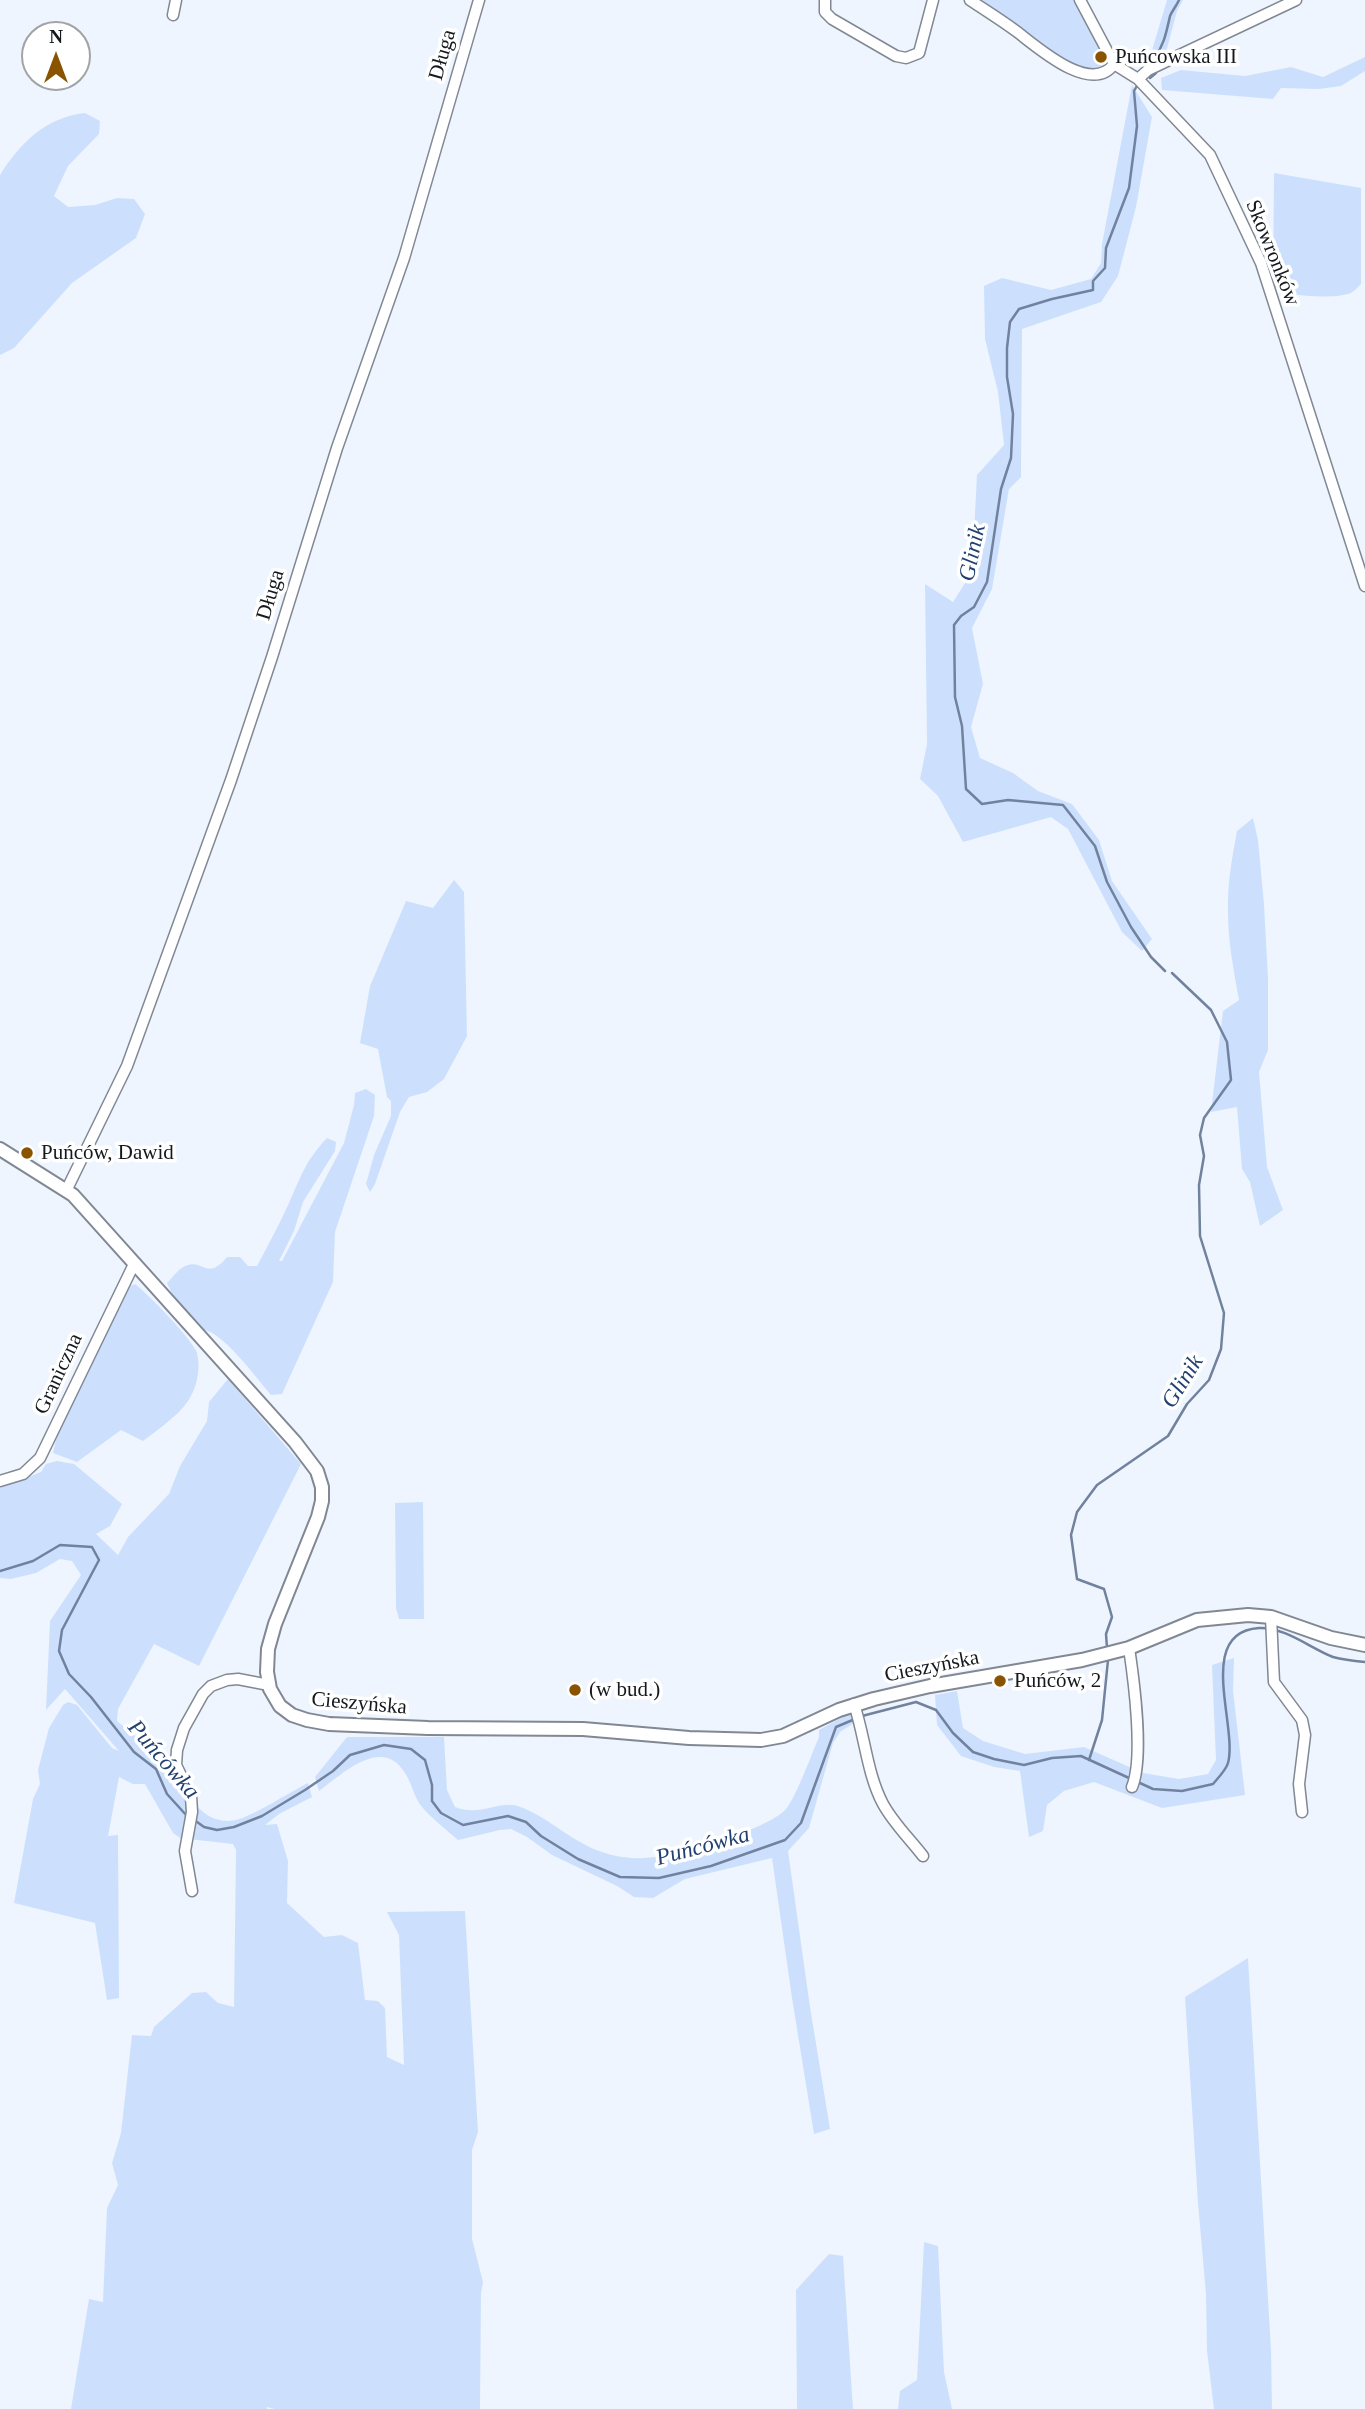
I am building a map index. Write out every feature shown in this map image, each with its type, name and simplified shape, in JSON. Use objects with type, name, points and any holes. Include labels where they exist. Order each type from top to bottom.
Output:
[{"type":"street","points":[[173,15],[176,0]]},
{"type":"street","name":"Długa","points":[[67,1189],[127,1066],[223,802],[272,657],[337,448],[404,258],[479,0]]},
{"type":"street","points":[[825,0],[825,12],[832,19],[896,56],[906,58],[919,53],[933,0]]},
{"type":"street","points":[[970,0],[1074,70],[1096,74],[1109,71],[1114,64],[1080,0]]},
{"type":"street","points":[[1139,79],[1148,69],[1296,0]]},
{"type":"street","name":"Skowronków","points":[[1114,64],[1139,79],[1210,155],[1261,263],[1365,586]]},
{"type":"street","points":[[0,1149],[67,1189],[295,1442],[311,1462],[320,1480],[322,1501],[318,1517],[271,1638],[267,1660],[268,1685],[228,1680],[211,1686],[203,1694],[184,1728],[176,1765],[191,1797],[192,1812],[185,1850],[192,1891]]},
{"type":"street","name":"Graniczna","points":[[0,1481],[23,1474],[40,1458],[134,1264]]},
{"type":"street","name":"Cieszyńska","points":[[268,1685],[285,1711],[307,1720],[329,1724],[428,1728],[563,1728],[729,1741],[761,1740],[783,1736],[855,1708],[930,1686],[1082,1660],[1129,1648],[1197,1620],[1248,1615],[1365,1645]]},
{"type":"street","points":[[1271,1620],[1274,1682],[1301,1720],[1304,1735],[1299,1784],[1301,1812]]},
{"type":"street","points":[[1129,1648],[1135,1687],[1136,1776],[1132,1787]]},
{"type":"street","points":[[855,1708],[870,1770],[882,1803],[897,1827],[923,1857]]},
{"type":"shaded area","points":[[976,0],[1075,0],[1106,57],[1104,67],[1095,71],[1073,67]]},
{"type":"shaded area","points":[[1167,0],[1183,0],[1177,11],[1165,56],[1150,57]]},
{"type":"shaded area","points":[[1365,57],[1365,71],[1341,86],[1319,89],[1281,88],[1273,99],[1162,90],[1161,78],[1181,70],[1245,76],[1291,67],[1323,77]]},
{"type":"shaded area","points":[[1132,85],[1152,117],[1136,207],[1118,276],[1101,302],[1022,329],[1021,477],[1009,489],[992,589],[972,628],[983,684],[971,727],[980,758],[1013,773],[1038,791],[1072,804],[1099,840],[1112,881],[1152,939],[1142,951],[1122,932],[1068,829],[1051,817],[963,842],[938,796],[920,779],[927,744],[925,584],[953,602],[972,572],[977,475],[1004,445],[998,392],[985,339],[984,286],[1002,278],[1051,290],[1091,279],[1101,263],[1102,244]]},
{"type":"shaded area","points":[[85,113],[100,121],[99,134],[68,166],[54,196],[68,207],[95,205],[117,198],[134,199],[145,214],[136,238],[72,283],[14,348],[0,355],[0,175],[16,152],[35,134],[58,120]]},
{"type":"shaded area","points":[[1274,173],[1361,188],[1361,284],[1352,293],[1340,296],[1310,296],[1273,289]]},
{"type":"shaded area","points":[[1253,818],[1258,840],[1264,904],[1268,979],[1268,1050],[1259,1072],[1267,1167],[1283,1210],[1260,1226],[1250,1182],[1242,1169],[1237,1107],[1211,1112],[1223,1011],[1239,1000],[1228,924],[1232,861],[1237,831]]},
{"type":"shaded area","points":[[454,880],[464,892],[467,1036],[444,1079],[427,1092],[409,1097],[400,1112],[370,1192],[366,1184],[374,1155],[391,1116],[391,1101],[387,1097],[378,1049],[360,1043],[370,986],[406,901],[433,908]]},
{"type":"shaded area","points":[[366,1089],[375,1095],[374,1116],[335,1232],[333,1282],[282,1394],[271,1395],[230,1347],[204,1330],[173,1296],[167,1283],[185,1266],[191,1264],[214,1268],[227,1257],[240,1257],[248,1266],[257,1266],[305,1169],[327,1138],[336,1142],[335,1151],[303,1202],[294,1231],[279,1261],[282,1261],[344,1143],[355,1093]]},
{"type":"shaded area","points":[[135,1284],[169,1317],[194,1347],[198,1370],[192,1393],[178,1413],[143,1441],[121,1430],[77,1462],[53,1453],[59,1425],[126,1288]]},
{"type":"shaded area","points":[[228,1379],[301,1464],[199,1666],[154,1644],[118,1709],[117,1721],[160,1757],[194,1803],[212,1818],[223,1821],[243,1818],[308,1783],[312,1797],[279,1814],[265,1825],[277,1824],[288,1861],[287,1903],[324,1937],[342,1935],[358,1943],[365,2000],[378,2001],[385,2008],[387,2057],[404,2065],[399,1935],[387,1912],[465,1911],[478,2132],[472,2150],[472,2239],[483,2282],[480,2409],[71,2409],[89,2299],[103,2302],[107,2208],[118,2185],[112,2163],[121,2133],[132,2035],[151,2036],[154,2027],[192,1993],[206,1992],[218,2003],[234,2007],[236,1850],[233,1844],[180,1838],[173,1833],[145,1784],[133,1784],[119,1777],[108,1836],[118,1835],[119,1998],[107,2000],[95,1923],[14,1903],[33,1799],[40,1784],[38,1770],[49,1728],[63,1705],[68,1702],[77,1705],[112,1748],[119,1751],[65,1689],[46,1710],[50,1621],[81,1575],[72,1561],[60,1559],[36,1573],[11,1579],[0,1578],[0,1488],[41,1472],[46,1464],[57,1461],[74,1464],[122,1504],[110,1526],[96,1534],[118,1555],[128,1537],[169,1494],[180,1466],[207,1421],[209,1402]]},
{"type":"shaded area","points":[[423,1502],[424,1619],[399,1619],[396,1608],[395,1503]]},
{"type":"shaded area","points":[[1234,1658],[1233,1691],[1245,1795],[1162,1808],[1094,1782],[1064,1791],[1047,1805],[1043,1831],[1029,1837],[1020,1771],[994,1767],[961,1756],[937,1725],[935,1695],[957,1691],[963,1728],[983,1741],[1025,1754],[1084,1747],[1143,1773],[1179,1779],[1208,1774],[1216,1760],[1212,1665]]},
{"type":"shaded area","points":[[850,1713],[854,1723],[840,1732],[833,1743],[809,1828],[788,1851],[830,2129],[814,2134],[772,1858],[685,1879],[653,1898],[634,1897],[552,1855],[511,1829],[458,1840],[422,1807],[405,1773],[396,1762],[385,1757],[362,1761],[319,1791],[315,1777],[347,1737],[444,1737],[447,1790],[455,1807],[473,1810],[504,1805],[518,1806],[542,1817],[598,1851],[624,1857],[654,1857],[726,1839],[775,1818],[794,1797],[819,1737],[819,1730]]},
{"type":"shaded area","points":[[1248,1958],[1271,2350],[1272,2409],[1214,2409],[1207,2351],[1206,2294],[1185,1997]]},
{"type":"shaded area","points":[[924,2242],[938,2246],[944,2372],[952,2409],[898,2409],[900,2391],[917,2380]]},
{"type":"shaded area","points":[[829,2254],[843,2256],[853,2409],[797,2409],[796,2290]]},
{"type":"waterway","name":"Glinik","points":[[1153,61],[1179,0]]},
{"type":"waterway","name":"Glinik","points":[[1150,78],[1156,73]]},
{"type":"waterway","name":"Glinik","points":[[1138,84],[1134,91],[1137,126],[1129,188],[1106,248],[1105,268],[1093,281],[1093,290],[1019,309],[1010,322],[1007,377],[1013,414],[1011,458],[1001,489],[987,582],[974,607],[954,625],[955,697],[962,726],[966,789],[982,804],[1008,800],[1063,805],[1095,846],[1107,882],[1131,927],[1151,957],[1165,971]]},
{"type":"waterway","name":"Glinik","points":[[1107,1648],[1106,1634],[1112,1617],[1104,1589],[1077,1579],[1071,1535],[1077,1512],[1097,1485],[1168,1436],[1187,1404],[1209,1380],[1221,1349],[1224,1313],[1200,1236],[1199,1185],[1204,1156],[1200,1135],[1204,1118],[1231,1080],[1227,1042],[1211,1010],[1172,973]]},
{"type":"waterway","name":"Puńcówka","points":[[0,1571],[33,1561],[60,1545],[92,1547],[99,1560],[62,1630],[59,1651],[69,1674],[91,1697],[134,1752],[156,1769],[167,1794],[187,1816]]},
{"type":"waterway","name":"Puńcówka","points":[[862,1716],[916,1702],[936,1710],[953,1733],[973,1752],[1024,1765],[1052,1758],[1081,1756],[1153,1789],[1182,1791],[1213,1784],[1228,1763],[1230,1747],[1223,1683],[1224,1663],[1229,1646],[1240,1633],[1259,1628],[1278,1631],[1333,1657],[1365,1662]]},
{"type":"waterway","name":"Glinik","points":[[1089,1760],[1102,1720],[1108,1660]]},
{"type":"waterway","name":"Puńcówka","points":[[193,1819],[204,1827],[217,1830],[234,1827],[262,1816],[305,1790],[333,1771],[350,1755],[384,1745],[411,1749],[425,1760],[432,1785],[432,1801],[441,1813],[463,1825],[508,1816],[526,1822],[541,1836],[578,1859],[620,1877],[659,1878],[711,1866],[785,1840],[801,1823],[836,1727],[855,1719]]},
{"type":"place","name":"Puńcowska III","points":[[1101,57]]},
{"type":"place","name":"Puńców, Dawid","points":[[27,1153]]},
{"type":"place","name":"Puńców, 2","points":[[1000,1681]]},
{"type":"place","name":"(w bud.)","points":[[575,1690]]}]
